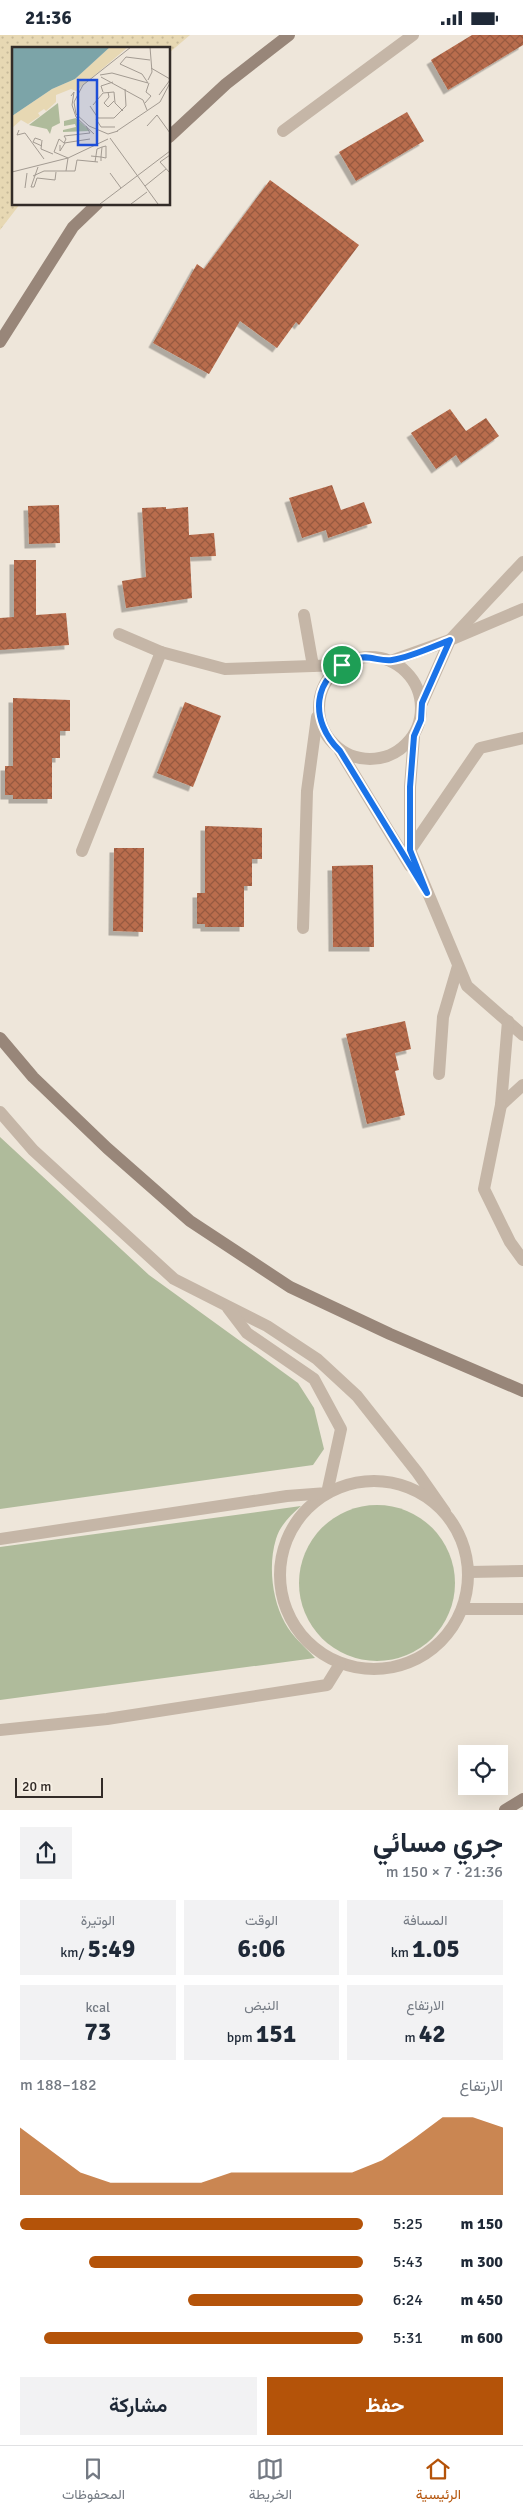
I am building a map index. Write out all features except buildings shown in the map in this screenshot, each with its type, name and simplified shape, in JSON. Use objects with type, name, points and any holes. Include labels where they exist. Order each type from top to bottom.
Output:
[{"type":"main road","points":[[170,136],[226,84],[289,35]]},
{"type":"main road","points":[[0,342],[73,227],[96,205]]},
{"type":"main road","points":[[0,1037],[33,1077],[106,1148],[190,1221],[290,1287],[390,1334],[523,1391]]},
{"type":"main road","points":[[505,1810],[523,1799]]},
{"type":"street","points":[[283,131],[413,35]]},
{"type":"street","points":[[422,703],[450,640],[523,562]]},
{"type":"street","points":[[391,661],[450,640],[523,609]]},
{"type":"street","points":[[304,615],[313,666]]},
{"type":"street","points":[[119,634],[162,652],[225,669],[342,665]]},
{"type":"street","points":[[82,851],[162,652]]},
{"type":"street","points":[[303,928],[307,791],[321,691],[329,676],[342,665],[357,658],[374,657],[391,661],[412,678],[422,703],[421,720],[414,736],[403,748],[380,758],[355,758],[340,751]]},
{"type":"street","points":[[318,707],[320,724],[328,739],[340,751],[427,893]]},
{"type":"street","points":[[414,736],[410,787],[410,850],[467,986],[523,1035]]},
{"type":"street","points":[[410,850],[480,748],[523,738]]},
{"type":"street","points":[[439,1074],[443,1017],[458,966]]},
{"type":"street","points":[[508,1021],[501,1105],[484,1189],[510,1242],[523,1260]]},
{"type":"street","points":[[501,1105],[523,1085]]},
{"type":"street","points":[[0,1112],[33,1149],[174,1279],[267,1326],[317,1359],[357,1396],[417,1472],[458,1530],[466,1550],[470,1572],[468,1591],[463,1609],[448,1635],[426,1655],[399,1667],[369,1670],[340,1664],[314,1649],[294,1626],[282,1598],[279,1567],[287,1538],[303,1513],[326,1493],[341,1429],[314,1379],[247,1333],[227,1306]]},
{"type":"street","points":[[0,1539],[287,1496],[326,1493],[357,1482],[389,1482],[420,1492],[445,1512]]},
{"type":"street","points":[[470,1572],[523,1571]]},
{"type":"street","points":[[463,1609],[523,1609]]},
{"type":"street","points":[[0,1730],[106,1719],[327,1685],[340,1664]]},
{"type":"green space","points":[[0,1137],[149,1275],[298,1383],[314,1408],[324,1449],[313,1465],[0,1509]]},
{"type":"green space","points":[[369,1505],[385,1505],[400,1508],[414,1514],[427,1522],[438,1533],[452,1560],[455,1583],[454,1598],[446,1620],[438,1633],[427,1644],[400,1658],[385,1661],[369,1661],[354,1658],[340,1652],[327,1644],[316,1633],[302,1606],[299,1591],[299,1575],[302,1560],[308,1546],[316,1533],[327,1522],[354,1508]]},
{"type":"green space","points":[[301,1506],[286,1521],[276,1539],[272,1560],[274,1593],[288,1628],[315,1658],[0,1700],[0,1547]]},
{"type":"sand","points":[[0,35],[190,35],[170,52],[170,47],[12,47],[12,205],[19,205],[0,230]]},
{"type":"route","points":[[450,640],[422,703],[421,720],[414,736],[410,787],[410,850],[427,893],[340,751],[328,739],[320,724],[318,707],[321,691],[329,676],[342,665],[357,658],[374,657],[391,661],[450,640]]}]
